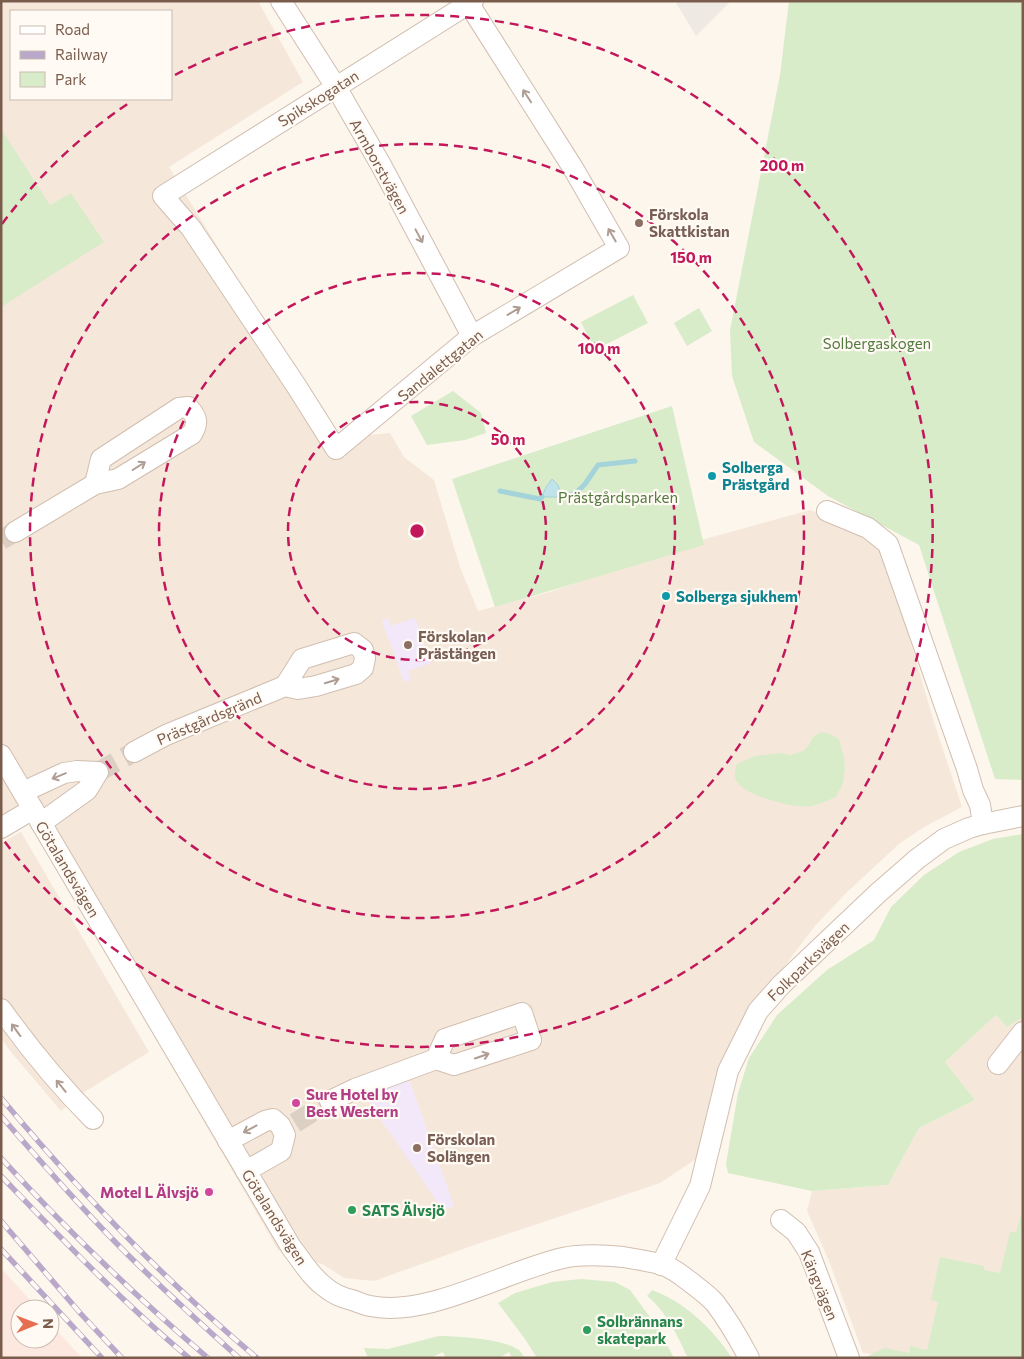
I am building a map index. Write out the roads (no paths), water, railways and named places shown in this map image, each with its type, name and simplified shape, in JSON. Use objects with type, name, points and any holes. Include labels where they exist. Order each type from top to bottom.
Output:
[{"type":"street","name":"Armborstvägen","points":[[281,1],[336,87],[472,336]]},
{"type":"street","name":"Spikskogatan","points":[[163,196],[471,3]]},
{"type":"street","name":"Sandalettgatan","points":[[163,196],[191,228],[336,449],[472,336],[619,248],[573,168],[471,3]]},
{"type":"street","points":[[15,532],[95,484],[118,480],[192,434],[197,426],[195,415],[188,407],[178,408],[101,459],[95,484]]},
{"type":"street","points":[[827,511],[868,528],[888,544],[973,790],[980,805],[983,824]]},
{"type":"street","name":"Prästgårdsgränd","points":[[134,752],[166,735],[285,686]]},
{"type":"street","name":"Götalandsvägen","points":[[1,755],[291,1247],[313,1276],[326,1288],[346,1298],[370,1306],[388,1308],[410,1307],[447,1298],[563,1258],[598,1256],[634,1259],[661,1264],[678,1273],[714,1302],[749,1358]]},
{"type":"street","points":[[1,828],[32,808]]},
{"type":"street","name":"Folkparksvägen","points":[[661,1264],[700,1186],[728,1071],[758,1012],[781,985],[878,893],[917,859],[944,840],[969,828],[1023,816]]},
{"type":"street","points":[[1,1009],[67,1094],[93,1119]]},
{"type":"street","points":[[998,1064],[1023,1032]]},
{"type":"street","points":[[330,1101],[355,1089],[436,1059]]},
{"type":"street","points":[[228,1140],[272,1119],[280,1125],[288,1126],[280,1151],[246,1170]]},
{"type":"street","name":"Kängvägen","points":[[781,1220],[796,1232],[809,1252],[849,1358]]},
{"type":"water","points":[[552,479],[558,485],[562,497],[542,497],[546,487]]},
{"type":"waterway","points":[[562,497],[576,493],[585,484],[598,465],[635,461]]},
{"type":"waterway","points":[[500,491],[540,499],[542,497]]},
{"type":"tunnel","points":[[1,540],[15,532]]},
{"type":"tunnel","points":[[98,772],[134,752]]},
{"type":"tunnel","points":[[295,1123],[330,1101]]},
{"type":"railway","points":[[1,1098],[123,1234],[189,1298],[257,1358]]},
{"type":"railway","points":[[1,1116],[127,1254],[239,1358]]},
{"type":"railway","points":[[1,1158],[102,1261],[154,1311],[208,1358]]},
{"type":"railway","points":[[1,1176],[116,1292],[189,1358]]},
{"type":"railway","points":[[1,1221],[81,1314],[122,1358]]},
{"type":"railway","points":[[1,1249],[102,1358]]},
{"type":"place","name":"Förskola Skattkistan","points":[[639,223]]},
{"type":"place","name":"Solberga Prästgård","points":[[712,476]]},
{"type":"place","name":"Solberga sjukhem","points":[[666,596]]},
{"type":"place","name":"Förskolan Prästängen","points":[[408,645]]},
{"type":"place","name":"Sure Hotel by Best Western","points":[[296,1103]]},
{"type":"place","name":"Förskolan Solängen","points":[[417,1148]]},
{"type":"place","name":"Motel L Älvsjö","points":[[209,1192]]},
{"type":"place","name":"SATS Älvsjö","points":[[352,1210]]},
{"type":"place","name":"Solbrännans skatepark","points":[[587,1330]]},
{"type":"park label","name":"Solbergaskogen","points":[[877,343]]},
{"type":"park label","name":"Prästgårdsparken","points":[[618,497]]}]
